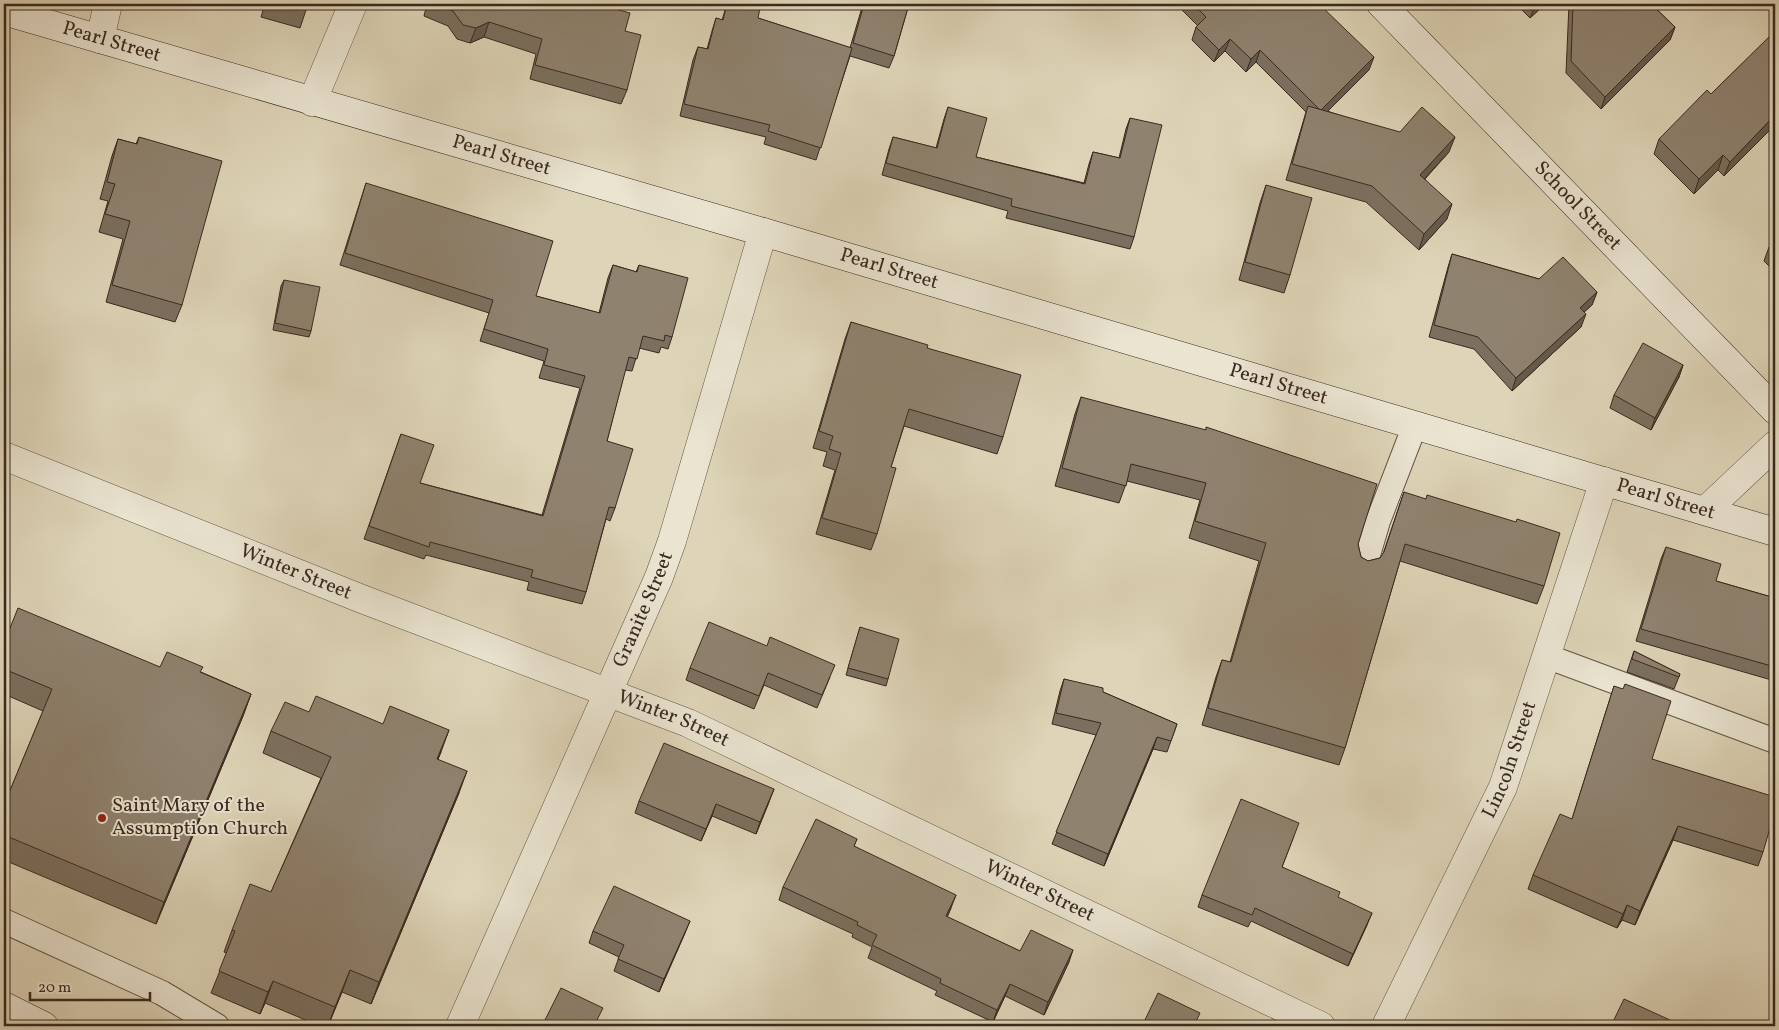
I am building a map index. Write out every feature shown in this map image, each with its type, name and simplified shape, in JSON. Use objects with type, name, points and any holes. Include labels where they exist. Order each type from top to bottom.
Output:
[{"type":"street","points":[[100,39],[108,4]]},
{"type":"street","points":[[312,102],[353,4]]},
{"type":"street","name":"School Street","points":[[1380,4],[1775,410]]},
{"type":"street","name":"Pearl Street","points":[[4,11],[37,12],[100,39],[763,232],[1775,532]]},
{"type":"street","name":"Granite Street","points":[[460,1026],[646,610],[672,540],[763,232]]},
{"type":"street","points":[[1705,511],[1775,445]]},
{"type":"street","name":"Winter Street","points":[[4,456],[362,599],[688,723],[1321,1026]]},
{"type":"street","name":"Lincoln Street","points":[[1386,1026],[1503,787],[1604,480]]},
{"type":"street","points":[[4,1006],[44,1026]]},
{"type":"lane","points":[[1365,565],[1378,521],[1415,425]]},
{"type":"lane","points":[[1546,656],[1775,741]]},
{"type":"lane","points":[[4,921],[162,993],[217,1026]]},
{"type":"building","points":[[283,4],[308,4],[306,10]]},
{"type":"building","points":[[435,4],[597,4],[630,13],[625,31],[641,35],[627,90],[535,65],[542,39],[489,22],[476,28],[463,25],[453,11]]},
{"type":"building","points":[[727,4],[744,4],[760,8],[758,18],[852,48],[821,148],[768,131],[770,125],[684,104],[698,47],[708,49],[716,18],[723,20]]},
{"type":"building","points":[[864,4],[909,4],[894,56],[853,43]]},
{"type":"building","points":[[1193,4],[1319,4],[1374,57],[1321,110],[1260,50],[1251,59],[1230,39],[1219,50],[1196,27],[1206,17]]},
{"type":"building","points":[[1573,4],[1651,4],[1675,27],[1605,97],[1571,61]]},
{"type":"building","points":[[1774,32],[1775,117],[1730,162],[1723,155],[1699,179],[1659,139],[1707,90],[1711,94]]},
{"type":"building","points":[[1308,106],[1400,132],[1422,107],[1455,137],[1420,175],[1452,204],[1424,234],[1372,186],[1292,164]]},
{"type":"building","points":[[948,107],[987,118],[976,157],[1085,184],[1093,152],[1120,158],[1130,118],[1162,125],[1134,237],[1011,206],[1012,199],[886,163],[893,137],[937,148]]},
{"type":"building","points":[[139,137],[222,161],[182,305],[112,285],[130,221],[105,214],[115,184],[107,182],[118,139],[137,144]]},
{"type":"building","points":[[366,183],[553,241],[536,296],[600,313],[613,265],[637,272],[639,265],[688,278],[672,337],[665,335],[664,341],[643,336],[637,359],[629,357],[607,441],[633,449],[615,508],[609,507],[586,592],[531,577],[533,570],[430,542],[429,547],[369,526],[401,434],[434,445],[420,483],[543,516],[585,376],[544,365],[548,349],[484,329],[493,300],[345,253]]},
{"type":"building","points":[[1266,185],[1312,198],[1290,275],[1245,262]]},
{"type":"building","points":[[1775,241],[1775,252],[1769,247]]},
{"type":"building","points":[[1452,254],[1539,279],[1563,257],[1597,292],[1580,308],[1586,314],[1516,378],[1478,337],[1434,325]]},
{"type":"building","points":[[284,280],[320,287],[311,331],[275,323]]},
{"type":"building","points":[[851,322],[928,345],[927,348],[1021,375],[1003,437],[909,409],[891,467],[896,468],[877,534],[822,518],[841,453],[829,449],[833,436],[819,431]]},
{"type":"building","points":[[1643,343],[1683,365],[1655,418],[1614,395]]},
{"type":"building","points":[[1081,397],[1206,430],[1206,427],[1377,484],[1358,544],[1361,557],[1368,561],[1380,558],[1384,552],[1404,492],[1426,499],[1427,495],[1516,522],[1517,519],[1560,533],[1544,586],[1405,544],[1345,748],[1208,708],[1222,660],[1231,662],[1266,543],[1195,521],[1206,483],[1131,464],[1126,486],[1062,468]]},
{"type":"building","points":[[1666,547],[1721,564],[1716,581],[1775,598],[1775,667],[1641,629]]},
{"type":"building","points":[[18,608],[160,667],[167,652],[203,667],[200,672],[251,694],[164,902],[4,835],[4,805],[52,689],[4,669],[4,643]]},
{"type":"building","points":[[709,622],[767,646],[770,637],[835,665],[822,695],[768,673],[759,696],[690,668]]},
{"type":"building","points":[[860,627],[899,639],[888,679],[848,668]]},
{"type":"building","points":[[1634,651],[1680,674],[1679,677],[1632,659]]},
{"type":"building","points":[[1064,679],[1103,688],[1103,692],[1177,724],[1171,741],[1157,737],[1108,854],[1056,832],[1101,723],[1056,713]]},
{"type":"building","points":[[1625,684],[1671,701],[1652,759],[1775,797],[1775,811],[1763,852],[1678,826],[1640,911],[1627,905],[1623,914],[1533,875],[1560,814],[1572,819],[1614,686],[1623,689]]},
{"type":"building","points":[[316,696],[383,724],[390,706],[449,730],[437,759],[467,771],[379,982],[350,970],[335,1007],[273,981],[268,992],[219,971],[235,931],[232,930],[250,884],[271,892],[331,757],[271,731],[285,702],[309,712]]},
{"type":"building","points":[[664,743],[774,789],[760,822],[716,804],[706,829],[639,801]]},
{"type":"building","points":[[1241,799],[1299,823],[1282,867],[1340,892],[1338,897],[1372,913],[1353,954],[1255,908],[1252,915],[1202,895]]},
{"type":"building","points":[[816,819],[857,839],[854,846],[956,895],[946,916],[1020,951],[1031,930],[1073,950],[1048,1002],[1010,984],[997,1010],[940,983],[941,979],[872,945],[877,935],[857,925],[858,922],[783,887]]},
{"type":"building","points":[[614,886],[690,921],[664,979],[618,959],[624,945],[593,931]]},
{"type":"building","points":[[561,988],[603,1008],[594,1026],[542,1026]]},
{"type":"building","points":[[1158,993],[1200,1013],[1194,1026],[1142,1026]]},
{"type":"building","points":[[1624,999],[1683,1026],[1611,1026]]},
{"type":"place","name":"Saint Mary of the Assumption Church","points":[[102,818]]}]
